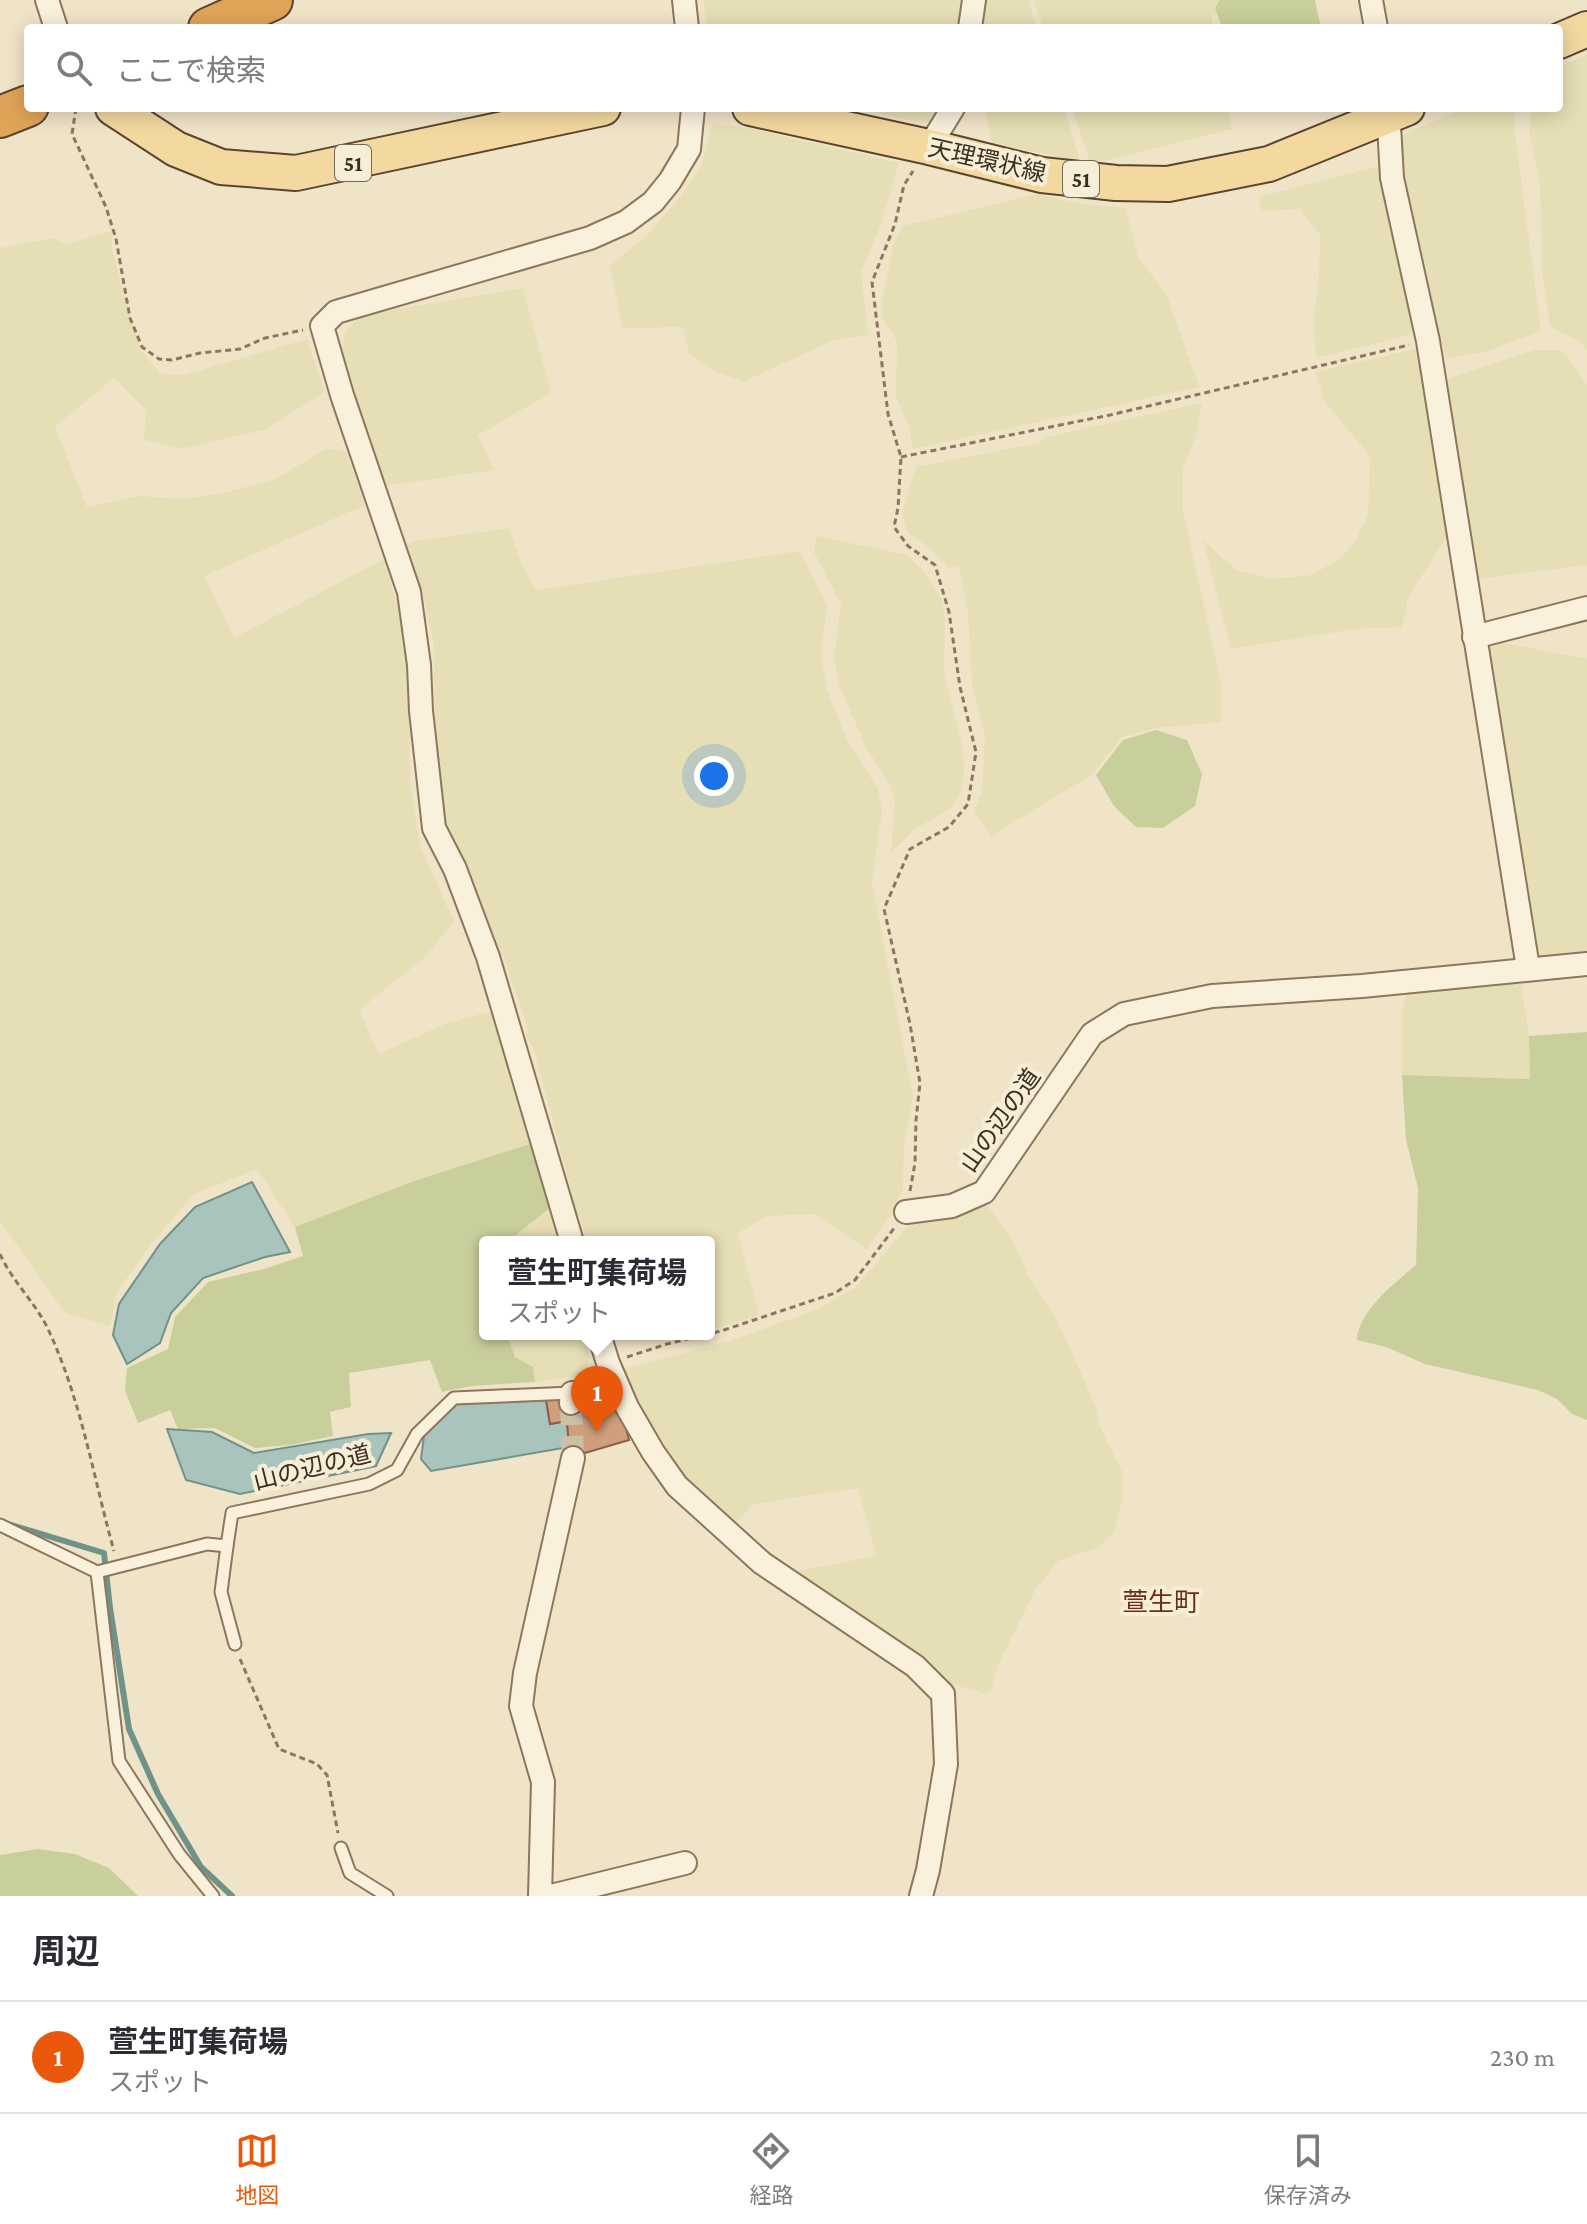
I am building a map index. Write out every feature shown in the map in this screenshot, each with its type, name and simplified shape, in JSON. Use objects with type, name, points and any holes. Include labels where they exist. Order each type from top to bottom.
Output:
[{"type":"highway","points":[[218,24],[272,0]]},
{"type":"highway","points":[[0,117],[24,108]]},
{"type":"main road","points":[[1563,39],[1587,29]]},
{"type":"main road","name":"51","points":[[119,112],[176,149],[221,167],[296,173],[347,165],[585,112]]},
{"type":"main road","name":"天理環状線","points":[[768,112],[1042,175],[1116,183],[1168,184],[1269,164],[1393,112]]},
{"type":"street","points":[[47,0],[55,24]]},
{"type":"street","points":[[684,0],[687,24]]},
{"type":"street","points":[[971,24],[974,0]]},
{"type":"street","points":[[1371,0],[1375,24]]},
{"type":"street","points":[[570,1236],[488,957],[455,869],[434,828],[409,592],[342,395],[322,326],[336,312],[590,238],[626,222],[653,202],[683,160],[689,149],[693,112]]},
{"type":"street","points":[[929,147],[951,112]]},
{"type":"street","points":[[1395,112],[1392,178],[1428,341],[1528,968]]},
{"type":"street","points":[[1474,637],[1587,608]]},
{"type":"street","name":"山の辺の道","points":[[906,1212],[952,1206],[984,1192],[1092,1034],[1124,1014],[1212,996],[1362,986],[1587,964]]},
{"type":"street","points":[[601,1340],[627,1407],[677,1486],[762,1563],[915,1666],[943,1694],[946,1764],[921,1896]]},
{"type":"street","points":[[573,1458],[525,1673],[521,1706],[543,1782],[540,1896],[685,1863]]},
{"type":"lane","name":"山の辺の道","points":[[227,1546],[232,1513],[369,1484],[397,1470],[417,1434],[454,1398],[572,1398],[593,1388],[608,1363]]},
{"type":"lane","points":[[0,1525],[97,1572],[207,1544],[227,1546],[221,1592],[235,1644]]},
{"type":"lane","points":[[97,1572],[119,1761],[179,1854],[213,1896]]},
{"type":"lane","points":[[341,1848],[350,1873],[387,1896]]},
{"type":"path","points":[[75,112],[72,134],[106,207],[116,239],[130,318],[142,347],[159,359],[172,360],[200,353],[240,349],[265,338],[322,326]]},
{"type":"path","points":[[715,1332],[835,1293],[855,1280],[906,1212],[915,1163],[920,1083],[884,909],[910,849],[949,827],[968,804],[976,752],[960,687],[949,612],[935,565],[908,546],[894,527],[901,457],[888,414],[872,282],[895,224],[904,185],[929,147]]},
{"type":"path","points":[[901,457],[1110,415],[1428,341]]},
{"type":"path","points":[[0,1254],[8,1272],[46,1326],[72,1387],[118,1567]]},
{"type":"path","points":[[608,1363],[684,1340]]},
{"type":"path","points":[[235,1644],[279,1749],[317,1764],[327,1775],[341,1848]]},
{"type":"shaded area","points":[[703,0],[961,0],[958,24],[706,24]]},
{"type":"shaded area","points":[[979,0],[1028,0],[1036,24],[976,24]]},
{"type":"shaded area","points":[[1034,0],[1292,0],[1211,15],[1212,24],[1042,24]]},
{"type":"shaded area","points":[[1587,54],[1587,351],[1581,342],[1550,326],[1542,271],[1540,183],[1529,130],[1531,112],[1563,112],[1563,65]]},
{"type":"shaded area","points":[[874,112],[939,112],[932,122]]},
{"type":"shaded area","points":[[985,112],[1065,112],[1080,161],[992,143]]},
{"type":"shaded area","points":[[1073,112],[1229,112],[1232,129],[1091,164]]},
{"type":"shaded area","points":[[1455,112],[1516,112],[1514,126],[1541,331],[1484,352],[1446,359],[1396,138]]},
{"type":"shaded area","points":[[712,123],[757,130],[899,163],[879,230],[861,271],[868,335],[834,340],[743,382],[713,370],[690,354],[682,327],[623,328],[610,266],[646,236],[678,200],[702,164]]},
{"type":"shaded area","points":[[1379,166],[1418,323],[1410,335],[1316,358],[1314,319],[1320,235],[1300,209],[1262,211],[1259,197]]},
{"type":"shaded area","points":[[1037,194],[1081,204],[1126,208],[1138,256],[1167,296],[1199,387],[913,449],[909,427],[896,396],[897,341],[883,320],[882,302],[893,245],[903,226]]},
{"type":"shaded area","points":[[112,231],[112,250],[140,349],[161,374],[184,375],[307,339],[325,392],[264,430],[180,449],[144,440],[146,409],[114,378],[55,427],[87,507],[139,496],[183,499],[227,492],[276,479],[325,449],[346,451],[365,505],[204,576],[234,638],[384,559],[403,623],[410,678],[410,780],[420,845],[454,922],[425,957],[359,1010],[379,1054],[445,1024],[495,1010],[533,1143],[414,1181],[295,1227],[257,1169],[194,1194],[152,1243],[117,1292],[110,1326],[65,1313],[0,1221],[0,246],[3,248],[52,238],[67,244]]},
{"type":"shaded area","points":[[523,288],[551,393],[478,435],[494,470],[384,486],[341,352],[346,331],[361,315]]},
{"type":"shaded area","points":[[1423,347],[1453,527],[1408,597],[1402,627],[1355,629],[1231,649],[1203,540],[1236,570],[1273,579],[1312,575],[1342,557],[1356,540],[1368,515],[1370,456],[1324,401],[1316,372]]},
{"type":"shaded area","points":[[1535,350],[1558,350],[1567,356],[1587,385],[1587,565],[1478,579],[1447,379]]},
{"type":"shaded area","points":[[1202,403],[1196,435],[1183,469],[1183,511],[1221,684],[1221,722],[1156,728],[1122,737],[1093,774],[991,836],[974,811],[982,792],[985,735],[972,684],[968,613],[959,565],[949,568],[926,545],[907,532],[902,513],[916,467],[1039,443],[1046,437]]},
{"type":"shaded area","points":[[509,528],[522,566],[537,590],[800,551],[827,605],[821,655],[827,691],[848,742],[878,789],[882,809],[872,883],[913,1097],[904,1143],[903,1188],[891,1215],[866,1249],[815,1214],[766,1216],[738,1233],[759,1315],[715,1328],[715,1236],[585,1236],[580,1217],[573,1216],[568,1197],[572,1194],[534,1050],[525,1034],[529,1032],[504,959],[482,920],[442,829],[435,762],[434,645],[425,602],[405,545]]},
{"type":"shaded area","points":[[817,536],[907,555],[924,571],[942,600],[945,619],[944,672],[963,750],[964,777],[960,794],[950,808],[914,830],[891,852],[895,803],[890,784],[866,747],[839,685],[834,657],[841,604],[814,552]]},
{"type":"shaded area","points":[[1484,639],[1587,659],[1587,961],[1533,965]]},
{"type":"shaded area","points":[[1521,983],[1529,1036],[1530,1079],[1402,1075],[1402,1014],[1407,991]]},
{"type":"shaded area","points":[[979,1194],[1011,1238],[1030,1279],[1057,1320],[1096,1407],[1098,1422],[1122,1472],[1123,1495],[1114,1532],[1099,1547],[1059,1560],[1035,1590],[997,1667],[991,1692],[984,1693],[948,1683],[938,1672],[846,1615],[792,1572],[876,1556],[858,1488],[753,1504],[734,1525],[691,1487],[639,1404],[623,1369],[731,1341],[818,1309],[855,1288],[912,1221]]},
{"type":"shaded area","points":[[551,1207],[559,1236],[515,1236]]},
{"type":"shaded area","points":[[509,1340],[586,1340],[589,1358],[585,1375],[535,1382],[533,1367],[515,1357]]},
{"type":"green space","points":[[1220,0],[1315,0],[1320,24],[1221,24],[1215,8]]},
{"type":"green space","points":[[1156,730],[1187,740],[1202,774],[1195,806],[1163,828],[1136,827],[1114,806],[1096,775],[1123,740]]},
{"type":"green space","points":[[1587,1032],[1587,1420],[1572,1414],[1557,1399],[1538,1390],[1425,1364],[1386,1347],[1357,1340],[1359,1329],[1371,1308],[1416,1265],[1418,1188],[1406,1140],[1402,1075],[1530,1079],[1529,1036]]},
{"type":"green space","points":[[533,1143],[551,1207],[515,1236],[479,1236],[479,1340],[509,1340],[515,1357],[533,1367],[535,1382],[472,1386],[442,1392],[430,1360],[349,1373],[351,1407],[330,1412],[333,1436],[290,1445],[255,1448],[215,1428],[178,1429],[170,1410],[138,1423],[125,1391],[127,1368],[168,1349],[175,1317],[208,1282],[303,1256],[295,1227],[414,1181]]},
{"type":"green space","points":[[38,1849],[75,1854],[109,1868],[138,1896],[0,1896],[0,1855]]},
{"type":"water","points":[[252,1182],[290,1252],[203,1278],[171,1313],[160,1343],[127,1364],[113,1335],[119,1304],[160,1244],[195,1207]]},
{"type":"water","points":[[546,1400],[550,1424],[567,1421],[569,1447],[431,1471],[421,1459],[424,1436],[456,1403]]},
{"type":"water","points":[[167,1429],[212,1432],[254,1453],[391,1433],[376,1466],[240,1494],[186,1480]]},
{"type":"building","points":[[566,1397],[586,1404],[602,1400],[605,1409],[620,1405],[629,1440],[585,1453],[569,1447],[567,1421],[550,1424],[546,1400]]},
{"type":"waterway","points":[[8,1524],[104,1553],[129,1729],[158,1794],[201,1867],[232,1896]]},
{"type":"tunnel","points":[[571,1403],[573,1458]]},
{"type":"place","name":"萱生町集荷場","points":[[597,1432]]},
{"type":"district","name":"萱生町","points":[[1161,1602]]}]
